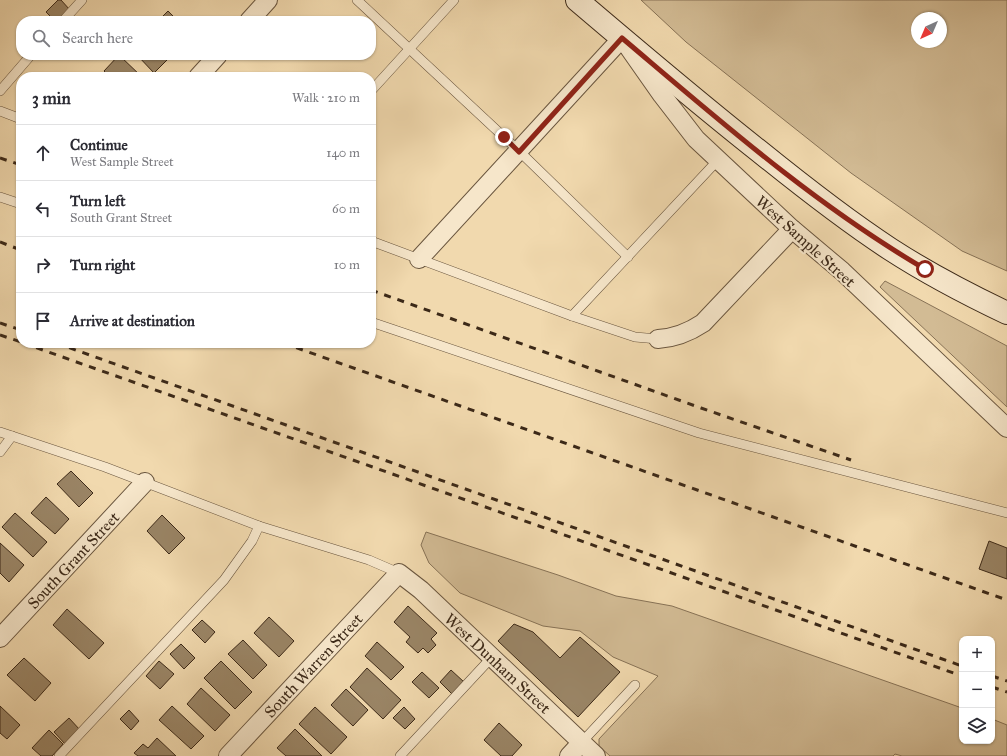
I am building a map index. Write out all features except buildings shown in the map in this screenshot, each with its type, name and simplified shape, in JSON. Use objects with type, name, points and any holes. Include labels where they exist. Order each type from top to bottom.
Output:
[{"type":"main road","name":"West Sample Street","points":[[577,0],[720,121],[846,219],[904,257],[978,299],[1007,313]]},
{"type":"street","points":[[254,16],[268,0]]},
{"type":"street","points":[[419,259],[519,152],[622,38]]},
{"type":"street","name":"West Sample Street","points":[[622,38],[662,96],[696,139],[792,229],[842,271],[1007,428]]},
{"type":"street","points":[[203,72],[213,60]]},
{"type":"street","points":[[658,339],[682,335],[703,323],[792,229]]},
{"type":"street","name":"South Grant Street","points":[[0,638],[145,482]]},
{"type":"street","name":"West Dunham Street","points":[[399,573],[421,590],[596,756]]},
{"type":"street","name":"South Warren Street","points":[[228,756],[399,573]]},
{"type":"street","points":[[569,756],[582,742]]},
{"type":"lane","points":[[68,16],[82,0]]},
{"type":"lane","points":[[357,0],[375,16]]},
{"type":"lane","points":[[376,85],[454,0]]},
{"type":"lane","points":[[376,17],[628,256]]},
{"type":"lane","points":[[16,72],[27,60]]},
{"type":"lane","points":[[0,91],[16,72]]},
{"type":"lane","points":[[0,111],[16,117]]},
{"type":"lane","points":[[572,316],[718,160]]},
{"type":"lane","points":[[0,197],[16,202]]},
{"type":"lane","points":[[376,243],[572,316],[635,337],[658,339]]},
{"type":"lane","points":[[376,324],[699,433],[1007,513]]},
{"type":"lane","points":[[0,432],[145,482],[259,526],[369,560],[399,573]]},
{"type":"lane","points":[[0,452],[12,436]]},
{"type":"lane","points":[[59,756],[224,580],[252,540],[259,526]]},
{"type":"lane","points":[[400,756],[492,657]]},
{"type":"lane","points":[[582,742],[635,685]]},
{"type":"shaded area","points":[[641,0],[1007,0],[1007,271],[962,251],[851,173],[686,42]]},
{"type":"shaded area","points":[[885,281],[1007,346],[1007,407],[880,287]]},
{"type":"shaded area","points":[[426,532],[558,575],[616,596],[672,606],[959,707],[959,744],[995,744],[995,720],[1007,725],[1007,756],[902,756],[895,754],[893,756],[610,756],[599,746],[599,739],[658,676],[613,657],[580,631],[543,626],[460,593],[429,563],[421,545]]},
{"type":"railway","points":[[0,158],[16,163]]},
{"type":"railway","points":[[0,242],[16,248]]},
{"type":"railway","points":[[376,292],[851,460]]},
{"type":"railway","points":[[0,323],[16,328]]},
{"type":"railway","points":[[0,335],[16,340]]},
{"type":"railway","points":[[37,348],[959,675]]},
{"type":"railway","points":[[70,348],[959,665]]},
{"type":"railway","points":[[297,348],[1007,600]]},
{"type":"railway","points":[[995,677],[1007,681]]},
{"type":"railway","points":[[995,688],[1007,692]]},
{"type":"route","points":[[504,137],[519,152],[622,38],[715,116],[846,219],[890,249],[925,269]]}]
